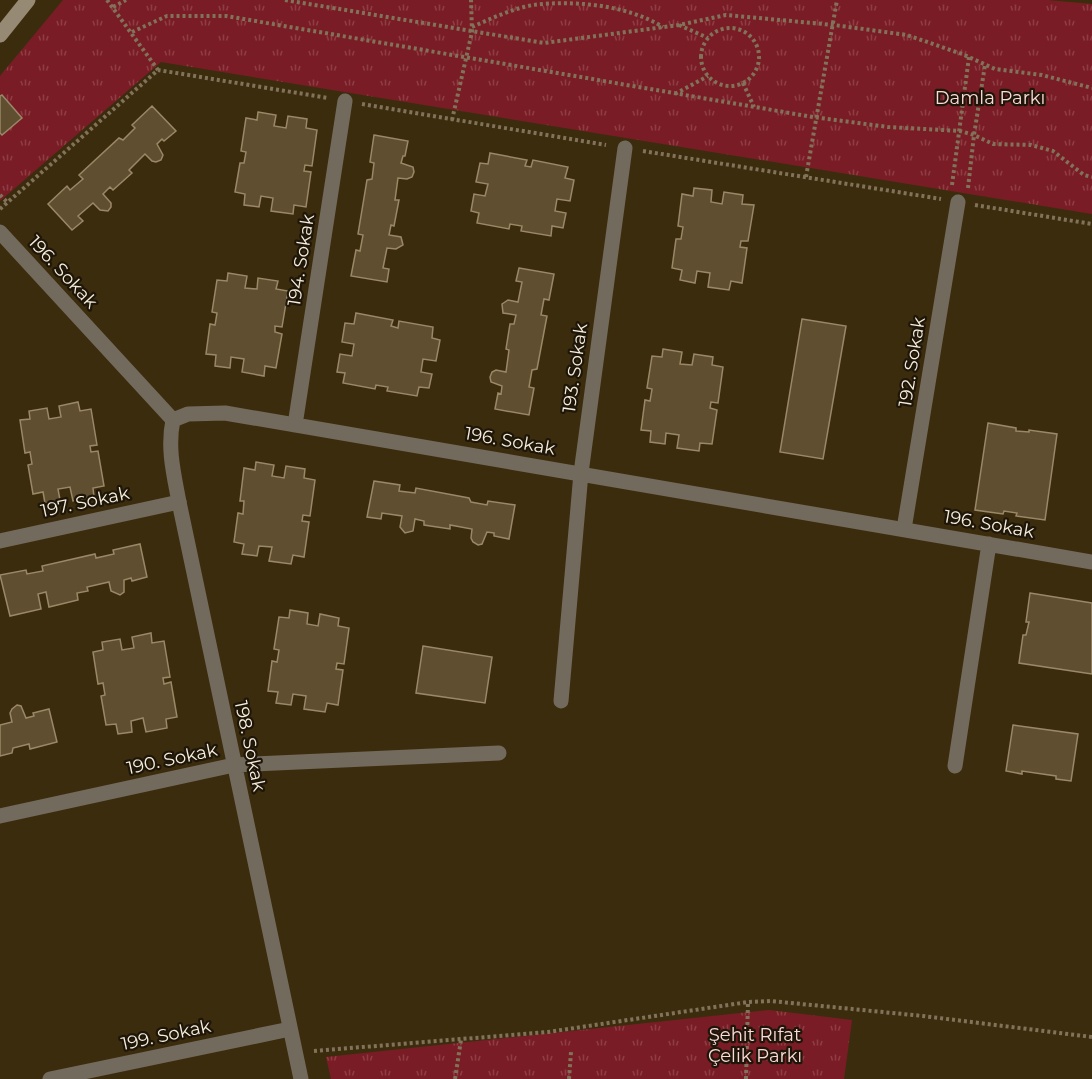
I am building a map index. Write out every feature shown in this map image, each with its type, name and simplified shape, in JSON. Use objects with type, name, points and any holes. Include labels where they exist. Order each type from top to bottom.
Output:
[{"type":"main road","points":[[0,35],[28,0]]},
{"type":"street","name":"194. Sokak","points":[[295,425],[345,101]]},
{"type":"street","name":"193. Sokak","points":[[561,702],[581,473],[625,148]]},
{"type":"street","name":"192. Sokak","points":[[903,529],[958,202]]},
{"type":"street","name":"196. Sokak","points":[[0,232],[173,420],[188,414],[225,413],[1092,562]]},
{"type":"street","name":"198. Sokak","points":[[173,420],[170,450],[179,502],[301,1079]]},
{"type":"street","name":"197. Sokak","points":[[0,541],[179,502]]},
{"type":"street","points":[[955,766],[989,544]]},
{"type":"street","name":"190. Sokak","points":[[0,816],[234,765],[499,753]]},
{"type":"street","name":"199. Sokak","points":[[50,1079],[290,1029]]},
{"type":"path","points":[[107,0],[158,70],[1092,224]]},
{"type":"path","points":[[113,7],[126,0]]},
{"type":"path","points":[[285,0],[472,29],[544,43],[679,26],[726,15],[834,25],[907,34],[995,69],[1042,75],[1092,88]]},
{"type":"path","points":[[452,120],[472,29],[471,0]]},
{"type":"path","points":[[806,177],[837,0]]},
{"type":"path","points":[[472,29],[507,12],[525,7],[562,3],[591,4],[626,10],[663,27]]},
{"type":"path","points":[[132,32],[167,16],[226,16],[818,118],[888,128],[960,131],[993,144],[1031,145],[1053,151],[1084,175],[1092,177]]},
{"type":"path","points":[[679,26],[708,38]]},
{"type":"path","points":[[728,28],[743,31],[754,40],[760,55],[753,76],[743,83],[725,86],[718,84],[708,76],[701,59],[704,44],[708,38],[713,33],[728,28]]},
{"type":"path","points":[[958,202],[960,131],[969,57]]},
{"type":"path","points":[[958,202],[974,135],[985,65]]},
{"type":"path","points":[[0,209],[158,70]]},
{"type":"path","points":[[674,94],[708,76]]},
{"type":"path","points":[[743,83],[754,107]]},
{"type":"path","points":[[0,195],[8,203]]},
{"type":"path","points":[[296,1052],[461,1041],[548,1032],[748,1002],[771,1001],[923,1016],[1092,1038]]},
{"type":"path","points":[[746,1079],[748,1002]]},
{"type":"path","points":[[454,1079],[461,1041]]},
{"type":"path","points":[[569,1079],[571,1052]]},
{"type":"green space","name":"Damla Parkı","points":[[63,0],[1047,0],[1092,4],[1092,214],[161,62],[0,201],[0,76]]},
{"type":"green space","name":"Şehit Rıfat Çelik Parkı","points":[[769,1010],[852,1020],[844,1079],[331,1079],[326,1057]]},
{"type":"building","points":[[2,95],[22,118],[2,135],[0,133],[0,96]]},
{"type":"building","points":[[152,106],[176,131],[157,144],[163,155],[161,160],[152,161],[145,154],[129,170],[132,173],[113,190],[110,187],[103,194],[111,203],[108,211],[100,210],[93,203],[78,216],[83,221],[72,230],[48,204],[67,186],[70,190],[83,179],[79,175],[119,138],[123,140],[135,128],[132,125]]},
{"type":"building","points":[[258,112],[276,115],[274,126],[286,128],[288,116],[307,119],[306,128],[317,130],[312,166],[305,165],[304,171],[311,172],[306,207],[294,205],[293,214],[271,211],[273,198],[261,196],[259,207],[244,205],[245,194],[235,192],[240,163],[244,163],[246,152],[241,151],[246,118],[257,120]]},
{"type":"building","points":[[374,135],[408,141],[401,163],[413,167],[414,172],[412,177],[407,179],[398,178],[395,200],[399,200],[394,226],[391,225],[389,235],[401,237],[403,245],[396,249],[387,248],[383,268],[389,269],[387,282],[351,276],[356,250],[360,251],[363,235],[358,234],[367,180],[372,179],[374,163],[370,162]]},
{"type":"building","points":[[490,153],[527,160],[525,166],[531,167],[533,160],[568,167],[565,178],[574,180],[570,201],[557,199],[555,211],[566,213],[563,228],[552,226],[551,236],[521,231],[522,226],[510,224],[509,229],[477,223],[479,213],[471,211],[474,194],[485,196],[488,184],[476,182],[480,163],[488,164]]},
{"type":"building","points":[[694,188],[712,190],[711,202],[722,204],[724,192],[743,195],[742,204],[754,205],[748,241],[741,241],[740,247],[747,248],[742,283],[731,281],[729,290],[708,287],[710,273],[697,271],[695,283],[680,280],[682,270],[672,268],[676,239],[681,239],[683,227],[678,226],[682,194],[693,196]]},
{"type":"building","points":[[519,268],[554,274],[549,300],[544,299],[541,315],[547,316],[537,369],[532,370],[529,387],[534,388],[529,415],[495,409],[502,386],[491,382],[490,377],[496,370],[506,372],[509,350],[506,349],[510,324],[514,324],[516,315],[503,313],[502,304],[508,300],[518,302],[522,282],[516,281]]},
{"type":"building","points":[[228,273],[247,276],[245,288],[257,289],[258,278],[278,281],[276,289],[288,291],[282,327],[275,326],[275,332],[282,334],[276,368],[265,366],[264,376],[242,372],[244,359],[231,357],[230,368],[215,366],[216,355],[206,354],[210,324],[215,325],[217,313],[212,312],[217,280],[227,281]]},
{"type":"building","points":[[356,313],[393,320],[391,326],[398,328],[399,321],[433,327],[432,338],[440,340],[436,361],[423,359],[421,372],[432,374],[429,388],[419,387],[417,396],[387,391],[388,387],[376,385],[375,389],[343,383],[345,373],[337,372],[340,354],[352,356],[354,344],[342,342],[345,323],[354,324]]},
{"type":"building","points":[[802,319],[846,326],[823,459],[780,452]]},
{"type":"building","points":[[663,349],[682,352],[680,364],[692,365],[694,354],[713,357],[712,365],[723,367],[718,403],[711,402],[710,408],[717,410],[712,444],[700,443],[699,451],[677,448],[679,435],[666,433],[665,444],[650,442],[651,431],[641,430],[645,400],[650,401],[652,389],[647,388],[652,356],[662,357]]},
{"type":"building","points":[[78,402],[80,411],[91,409],[97,445],[90,446],[91,452],[98,451],[104,486],[93,488],[94,497],[73,501],[70,487],[58,489],[60,500],[45,503],[43,492],[33,494],[28,465],[32,464],[30,452],[25,453],[20,420],[30,419],[29,411],[47,408],[49,419],[61,417],[59,406]]},
{"type":"building","points":[[988,423],[1016,428],[1016,431],[1029,432],[1029,430],[1057,434],[1045,520],[1016,516],[1017,513],[1004,511],[1003,514],[975,510]]},
{"type":"building","points":[[256,462],[274,465],[272,476],[284,478],[286,466],[305,469],[304,478],[315,480],[310,516],[303,515],[302,521],[309,522],[304,557],[293,555],[291,564],[269,561],[272,547],[259,546],[257,556],[242,554],[244,544],[234,542],[238,513],[243,514],[244,501],[240,501],[244,468],[255,470]]},
{"type":"building","points":[[374,481],[400,485],[399,491],[415,493],[416,488],[469,498],[471,502],[487,505],[488,501],[515,505],[509,539],[487,532],[482,544],[478,545],[471,538],[472,529],[450,525],[450,529],[424,525],[424,521],[415,519],[413,531],[405,533],[400,527],[402,516],[382,513],[381,519],[367,517]]},
{"type":"building","points":[[140,544],[147,577],[132,581],[131,578],[124,580],[124,592],[120,595],[111,591],[109,582],[87,587],[88,591],[77,593],[78,600],[49,607],[46,592],[38,594],[41,609],[10,616],[0,575],[26,570],[27,574],[43,571],[42,566],[95,554],[96,558],[114,554],[113,550]]},
{"type":"building","points":[[1030,593],[1092,603],[1092,674],[1019,663],[1023,635],[1026,635],[1029,622],[1026,622]]},
{"type":"building","points":[[290,610],[308,613],[307,624],[318,626],[320,614],[339,618],[338,626],[349,628],[344,664],[337,663],[336,669],[343,670],[338,705],[327,703],[325,712],[304,709],[306,696],[293,694],[291,705],[276,703],[278,692],[268,691],[272,661],[277,662],[279,650],[274,649],[279,617],[289,618]]},
{"type":"building","points":[[151,633],[152,643],[164,641],[170,677],[163,678],[164,684],[171,682],[177,717],[166,719],[167,728],[146,732],[143,718],[131,721],[132,732],[118,734],[116,724],[106,725],[101,696],[105,695],[103,683],[98,684],[93,652],[103,650],[102,642],[120,639],[122,650],[134,648],[132,637]]},
{"type":"building","points":[[423,646],[492,657],[485,703],[416,693]]},
{"type":"building","points":[[17,705],[21,706],[26,718],[34,716],[33,713],[49,709],[57,742],[30,749],[29,744],[13,748],[12,753],[0,756],[0,725],[12,722],[10,713]]},
{"type":"building","points":[[1013,725],[1078,734],[1071,781],[1056,779],[1056,776],[1006,771]]}]
